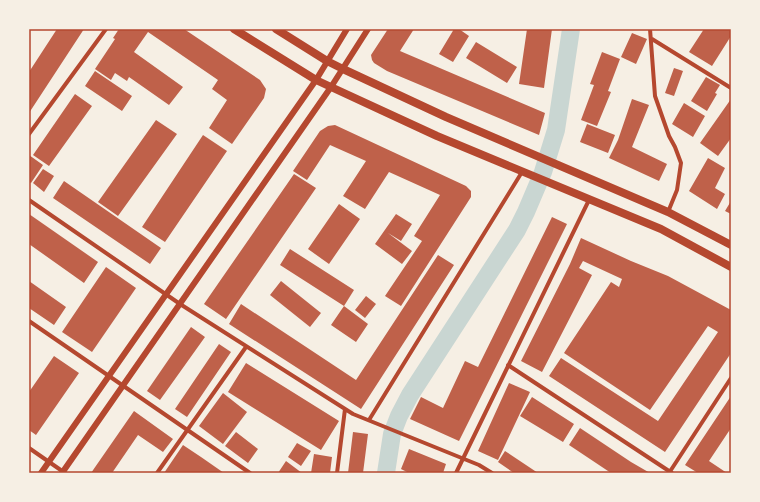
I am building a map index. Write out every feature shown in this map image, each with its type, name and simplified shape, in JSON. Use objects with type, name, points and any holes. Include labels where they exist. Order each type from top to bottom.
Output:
[{"type":"main road","points":[[234,29],[316,80],[437,136],[661,229],[731,267]]},
{"type":"main road","points":[[276,29],[343,69],[446,117],[668,212],[731,245]]},
{"type":"street","points":[[29,134],[106,29]]},
{"type":"street","points":[[40,473],[316,80],[347,29]]},
{"type":"street","points":[[29,448],[63,472],[332,87],[368,29]]},
{"type":"street","points":[[650,29],[652,39],[655,96],[669,136],[681,163],[677,190],[668,212]]},
{"type":"street","points":[[652,39],[731,88]]},
{"type":"street","points":[[370,421],[523,172]]},
{"type":"street","points":[[29,200],[180,304],[345,409],[370,421],[463,458],[492,473]]},
{"type":"street","points":[[456,473],[589,200]]},
{"type":"street","points":[[29,321],[250,473]]},
{"type":"street","points":[[156,473],[246,347]]},
{"type":"street","points":[[508,365],[670,473],[731,378]]},
{"type":"street","points":[[336,473],[345,409]]},
{"type":"building","points":[[57,29],[84,29],[29,113],[29,72]]},
{"type":"building","points":[[119,29],[184,29],[260,80],[266,89],[264,98],[232,144],[209,128],[227,100],[212,89],[218,80],[148,32],[134,52],[183,87],[169,105],[129,77],[127,81],[115,73],[111,80],[95,69],[115,39],[113,38]]},
{"type":"building","points":[[388,29],[414,29],[400,51],[545,113],[539,135],[387,71],[374,63],[371,55]]},
{"type":"building","points":[[454,29],[459,29],[469,36],[453,62],[439,54]]},
{"type":"building","points":[[527,29],[552,29],[544,88],[519,84]]},
{"type":"building","points":[[704,29],[731,29],[731,36],[712,66],[689,52]]},
{"type":"building","points":[[632,33],[647,39],[636,64],[621,57]]},
{"type":"building","points":[[476,42],[517,67],[507,83],[466,58]]},
{"type":"building","points":[[602,52],[620,59],[608,91],[611,92],[597,126],[581,120],[594,85],[590,84]]},
{"type":"building","points":[[674,68],[683,71],[674,96],[665,93]]},
{"type":"building","points":[[95,71],[132,96],[122,111],[85,86]]},
{"type":"building","points":[[706,77],[720,85],[715,93],[717,94],[707,111],[691,101]]},
{"type":"building","points":[[75,94],[92,106],[49,166],[33,155]]},
{"type":"building","points":[[632,99],[649,105],[632,147],[667,164],[659,181],[609,158],[618,140]]},
{"type":"building","points":[[731,99],[731,138],[718,156],[700,143]]},
{"type":"building","points":[[684,103],[705,116],[693,137],[672,124]]},
{"type":"building","points":[[156,120],[177,134],[118,216],[98,202]]},
{"type":"building","points":[[587,124],[615,135],[608,153],[580,142]]},
{"type":"building","points":[[335,125],[466,186],[471,191],[471,197],[401,306],[385,296],[422,241],[414,236],[440,195],[389,172],[365,209],[343,196],[366,161],[330,145],[307,180],[293,171],[320,131],[328,126]]},
{"type":"building","points":[[203,135],[227,151],[165,242],[142,227]]},
{"type":"building","points":[[29,155],[43,165],[31,183],[29,182]]},
{"type":"building","points":[[708,158],[725,168],[715,188],[725,194],[717,209],[689,191]]},
{"type":"building","points":[[43,169],[54,176],[44,192],[33,183]]},
{"type":"building","points":[[294,174],[316,188],[226,319],[204,304]]},
{"type":"building","points":[[64,181],[161,248],[150,264],[53,198]]},
{"type":"building","points":[[731,201],[731,214],[725,211]]},
{"type":"building","points":[[339,204],[360,219],[329,264],[308,249]]},
{"type":"building","points":[[29,214],[98,262],[84,283],[29,244]]},
{"type":"building","points":[[396,214],[412,224],[401,241],[388,233],[412,251],[402,264],[375,244]]},
{"type":"building","points":[[552,217],[567,224],[459,441],[410,419],[421,397],[443,408],[465,361],[478,367]]},
{"type":"building","points":[[581,238],[668,276],[731,310],[731,353],[665,452],[549,376],[561,358],[658,421],[718,332],[708,326],[650,410],[564,353],[611,282],[619,287],[622,279],[583,261],[579,268],[592,275],[542,372],[521,361],[570,264]]},
{"type":"building","points":[[290,249],[354,290],[344,306],[280,265]]},
{"type":"building","points":[[438,255],[454,265],[361,409],[229,324],[241,304],[356,380]]},
{"type":"building","points":[[106,267],[136,288],[92,352],[62,332]]},
{"type":"building","points":[[29,281],[66,307],[54,325],[29,308]]},
{"type":"building","points":[[281,281],[321,313],[310,327],[270,295]]},
{"type":"building","points":[[366,296],[376,304],[365,318],[355,310]]},
{"type":"building","points":[[344,306],[368,324],[356,342],[331,325]]},
{"type":"building","points":[[191,327],[205,337],[160,400],[147,391]]},
{"type":"building","points":[[219,344],[231,352],[187,417],[175,409]]},
{"type":"building","points":[[54,356],[79,373],[36,435],[29,430],[29,392]]},
{"type":"building","points":[[246,363],[339,421],[321,450],[228,392]]},
{"type":"building","points":[[509,383],[530,392],[498,460],[478,451]]},
{"type":"building","points":[[223,393],[247,412],[223,444],[199,426]]},
{"type":"building","points":[[731,396],[731,428],[709,461],[727,473],[698,473],[685,465]]},
{"type":"building","points":[[532,397],[574,424],[563,442],[520,416]]},
{"type":"building","points":[[134,411],[173,439],[163,452],[138,435],[112,473],[91,473]]},
{"type":"building","points":[[580,428],[650,473],[611,473],[569,445]]},
{"type":"building","points":[[236,432],[258,449],[248,463],[225,446]]},
{"type":"building","points":[[353,432],[368,434],[363,473],[348,473]]},
{"type":"building","points":[[297,443],[311,451],[301,466],[288,457]]},
{"type":"building","points":[[183,445],[201,457],[224,473],[164,473]]},
{"type":"building","points":[[409,449],[446,464],[443,473],[409,473],[401,469]]},
{"type":"building","points":[[505,451],[538,473],[514,473],[498,462]]},
{"type":"building","points":[[314,454],[332,457],[330,473],[311,473]]},
{"type":"building","points":[[286,461],[302,473],[278,473]]},
{"type":"waterway","points":[[386,473],[392,434],[399,416],[410,395],[517,230],[543,172],[556,130],[571,29]]}]
